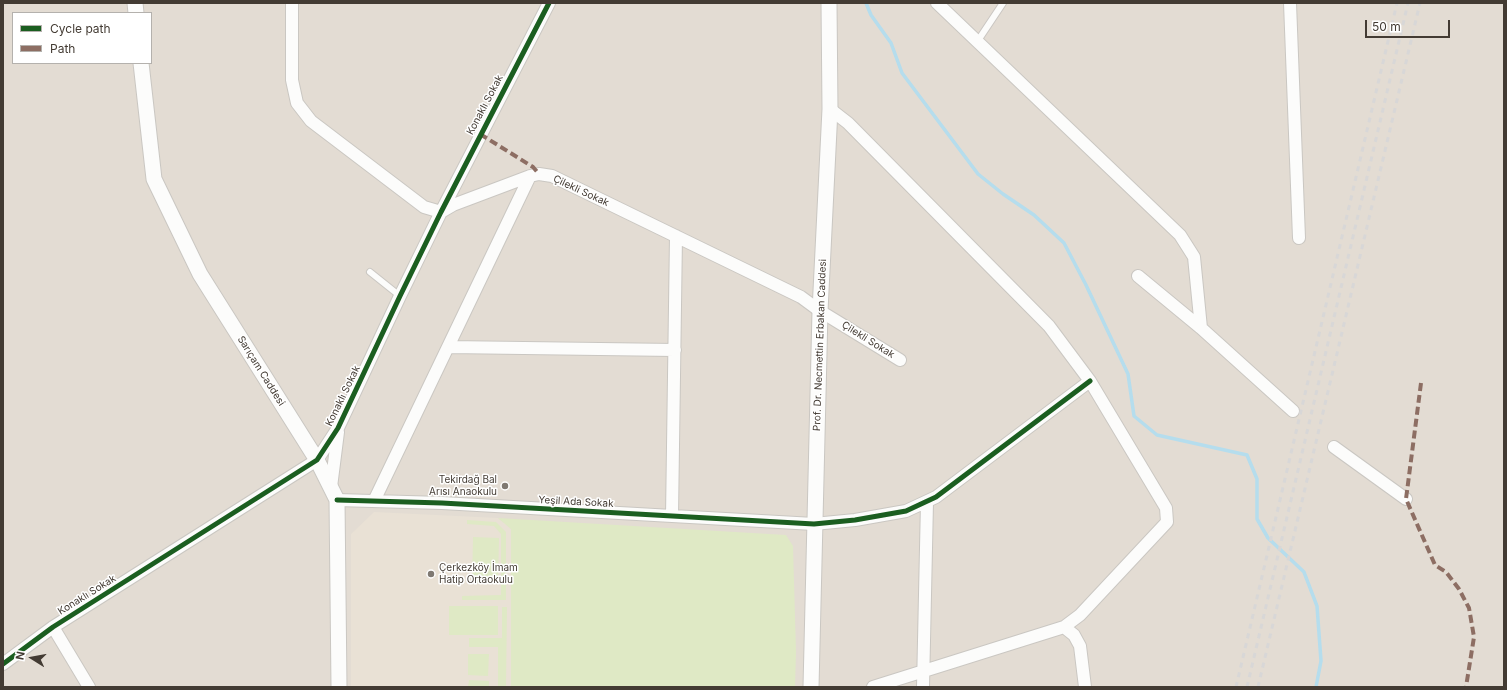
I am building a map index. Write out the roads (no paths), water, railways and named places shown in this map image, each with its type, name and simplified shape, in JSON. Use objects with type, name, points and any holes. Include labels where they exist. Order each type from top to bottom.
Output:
[{"type":"street","points":[[292,3],[292,80],[297,103],[311,121],[424,207],[441,212]]},
{"type":"street","name":"Konaklı Sokak","points":[[3,664],[53,627],[317,460],[338,428],[441,212],[549,3]]},
{"type":"street","points":[[937,3],[1180,235],[1194,258],[1201,328]]},
{"type":"street","points":[[1290,3],[1299,238]]},
{"type":"street","name":"Prof. Dr. Necmettin Erbakan Caddesi","points":[[811,687],[820,311],[830,109],[829,5]]},
{"type":"street","name":"Sarıçam Caddesi","points":[[141,64],[154,179],[200,274],[317,460],[337,500],[340,687]]},
{"type":"street","points":[[830,109],[848,123],[1049,326],[1090,381],[1166,508],[1167,522],[1080,615],[1064,626],[873,687]]},
{"type":"street","name":"Çilekli Sokak","points":[[441,212],[453,205],[530,176],[539,174],[552,176],[801,297],[820,311],[900,360]]},
{"type":"street","points":[[374,501],[530,176]]},
{"type":"street","points":[[672,516],[676,236]]},
{"type":"street","points":[[1138,276],[1201,328],[1293,411]]},
{"type":"street","points":[[448,347],[675,350]]},
{"type":"street","name":"Yeşil Ada Sokak","points":[[337,500],[442,503],[814,524],[855,520],[906,511],[936,497],[1090,381]]},
{"type":"street","points":[[331,487],[338,428]]},
{"type":"street","points":[[1334,446],[1406,499]]},
{"type":"street","points":[[923,687],[927,502]]},
{"type":"street","points":[[1064,626],[1074,635],[1080,646],[1085,687]]},
{"type":"street","points":[[53,627],[89,687]]},
{"type":"lane","points":[[977,42],[1003,3]]},
{"type":"lane","points":[[370,272],[400,296]]},
{"type":"waterway","points":[[866,3],[871,15],[891,43],[902,73],[978,174],[1003,194],[1034,215],[1064,243],[1086,285],[1128,374],[1134,416],[1157,435],[1247,455],[1257,479],[1257,519],[1268,538],[1304,572],[1317,606],[1321,661],[1316,687]]},
{"type":"railway","points":[[1236,687],[1397,3]]},
{"type":"railway","points":[[1247,687],[1408,3]]},
{"type":"railway","points":[[1258,687],[1420,3]]},
{"type":"place","name":"Tekirdağ Bal Arısı Anaokulu","points":[[505,486]]},
{"type":"place","name":"Çerkezköy İmam Hatip Ortaokulu","points":[[431,574]]}]
